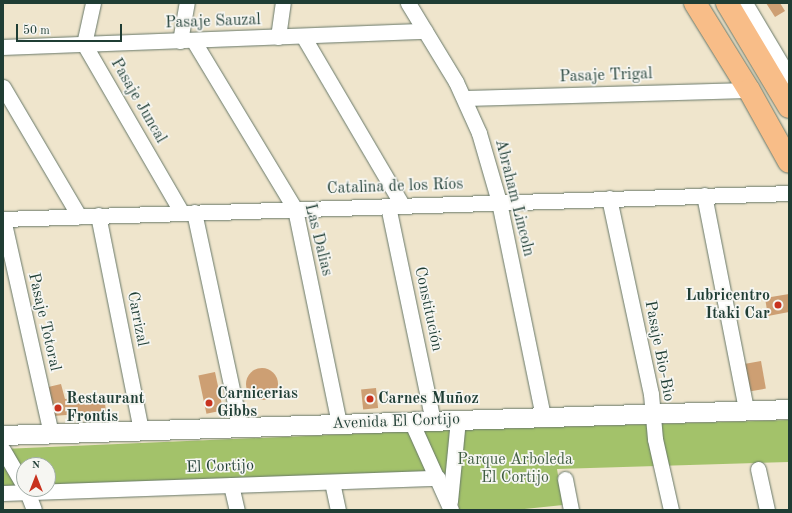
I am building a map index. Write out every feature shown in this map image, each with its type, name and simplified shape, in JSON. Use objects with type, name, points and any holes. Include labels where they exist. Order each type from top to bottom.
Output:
[{"type":"main road","points":[[695,3],[749,90],[789,162]]},
{"type":"main road","points":[[727,3],[789,107]]},
{"type":"street","points":[[84,44],[93,3]]},
{"type":"street","points":[[186,40],[187,3]]},
{"type":"street","points":[[278,37],[284,3]]},
{"type":"street","name":"Abraham Lincoln","points":[[408,3],[465,98],[479,133],[499,202],[543,417]]},
{"type":"street","points":[[745,3],[789,77]]},
{"type":"street","name":"Pasaje Sauzal","points":[[3,47],[425,31]]},
{"type":"street","name":"Constitución","points":[[303,36],[395,205],[433,421]]},
{"type":"street","name":"Las Dalias","points":[[186,40],[295,209],[339,424]]},
{"type":"street","name":"Pasaje Juncal","points":[[84,44],[188,212],[240,427]]},
{"type":"street","points":[[3,87],[79,216]]},
{"type":"street","name":"Pasaje Trigal","points":[[465,98],[749,90]]},
{"type":"street","name":"Catalina de los Ríos","points":[[3,219],[789,193]]},
{"type":"street","points":[[704,195],[746,410]]},
{"type":"street","name":"Pasaje Bio-Bio","points":[[609,198],[651,394],[655,439],[671,510]]},
{"type":"street","name":"Carrizal","points":[[98,215],[141,431]]},
{"type":"street","name":"Pasaje Totoral","points":[[3,219],[51,434]]},
{"type":"street","name":"Avenida El Cortijo","points":[[3,435],[789,409]]},
{"type":"street","points":[[450,506],[458,420]]},
{"type":"street","points":[[411,422],[450,506]]},
{"type":"street","points":[[3,450],[16,472]]},
{"type":"street","points":[[758,469],[767,510]]},
{"type":"street","name":"El Cortijo","points":[[56,488],[231,485],[438,478]]},
{"type":"street","points":[[565,479],[571,510]]},
{"type":"street","points":[[332,482],[338,510]]},
{"type":"street","points":[[231,485],[237,510]]},
{"type":"street","name":"El Cortijo","points":[[3,493],[16,491]]},
{"type":"street","points":[[29,497],[34,510]]},
{"type":"green space","name":"Parque Arboleda El Cortijo","points":[[789,420],[789,462],[557,469],[563,505],[515,510],[459,510],[455,479],[56,486],[56,457],[16,457],[16,487],[3,487],[3,449],[421,431]]},
{"type":"building","points":[[766,3],[780,3],[785,11],[775,17]]},
{"type":"building","name":"Lubricentro Itaki Car","points":[[789,294],[789,312],[768,316],[765,298]]},
{"type":"building","points":[[761,361],[766,389],[749,392],[744,364]]},
{"type":"building","points":[[259,368],[265,368],[274,372],[278,384],[274,396],[265,400],[259,400],[250,396],[246,387],[246,381],[250,372]]},
{"type":"building","points":[[215,372],[223,410],[206,414],[198,376]]},
{"type":"building","points":[[61,384],[65,399],[104,394],[106,412],[53,416],[44,388]]},
{"type":"building","name":"Carnes Muñoz","points":[[376,388],[378,408],[363,409],[361,390]]},
{"type":"place","name":"Lubricentro Itaki Car","points":[[778,305]]},
{"type":"place","name":"Carnes Muñoz","points":[[370,399]]},
{"type":"place","name":"Carnicerias Gibbs","points":[[209,403]]},
{"type":"place","name":"Restaurant Frontis","points":[[58,408]]}]
